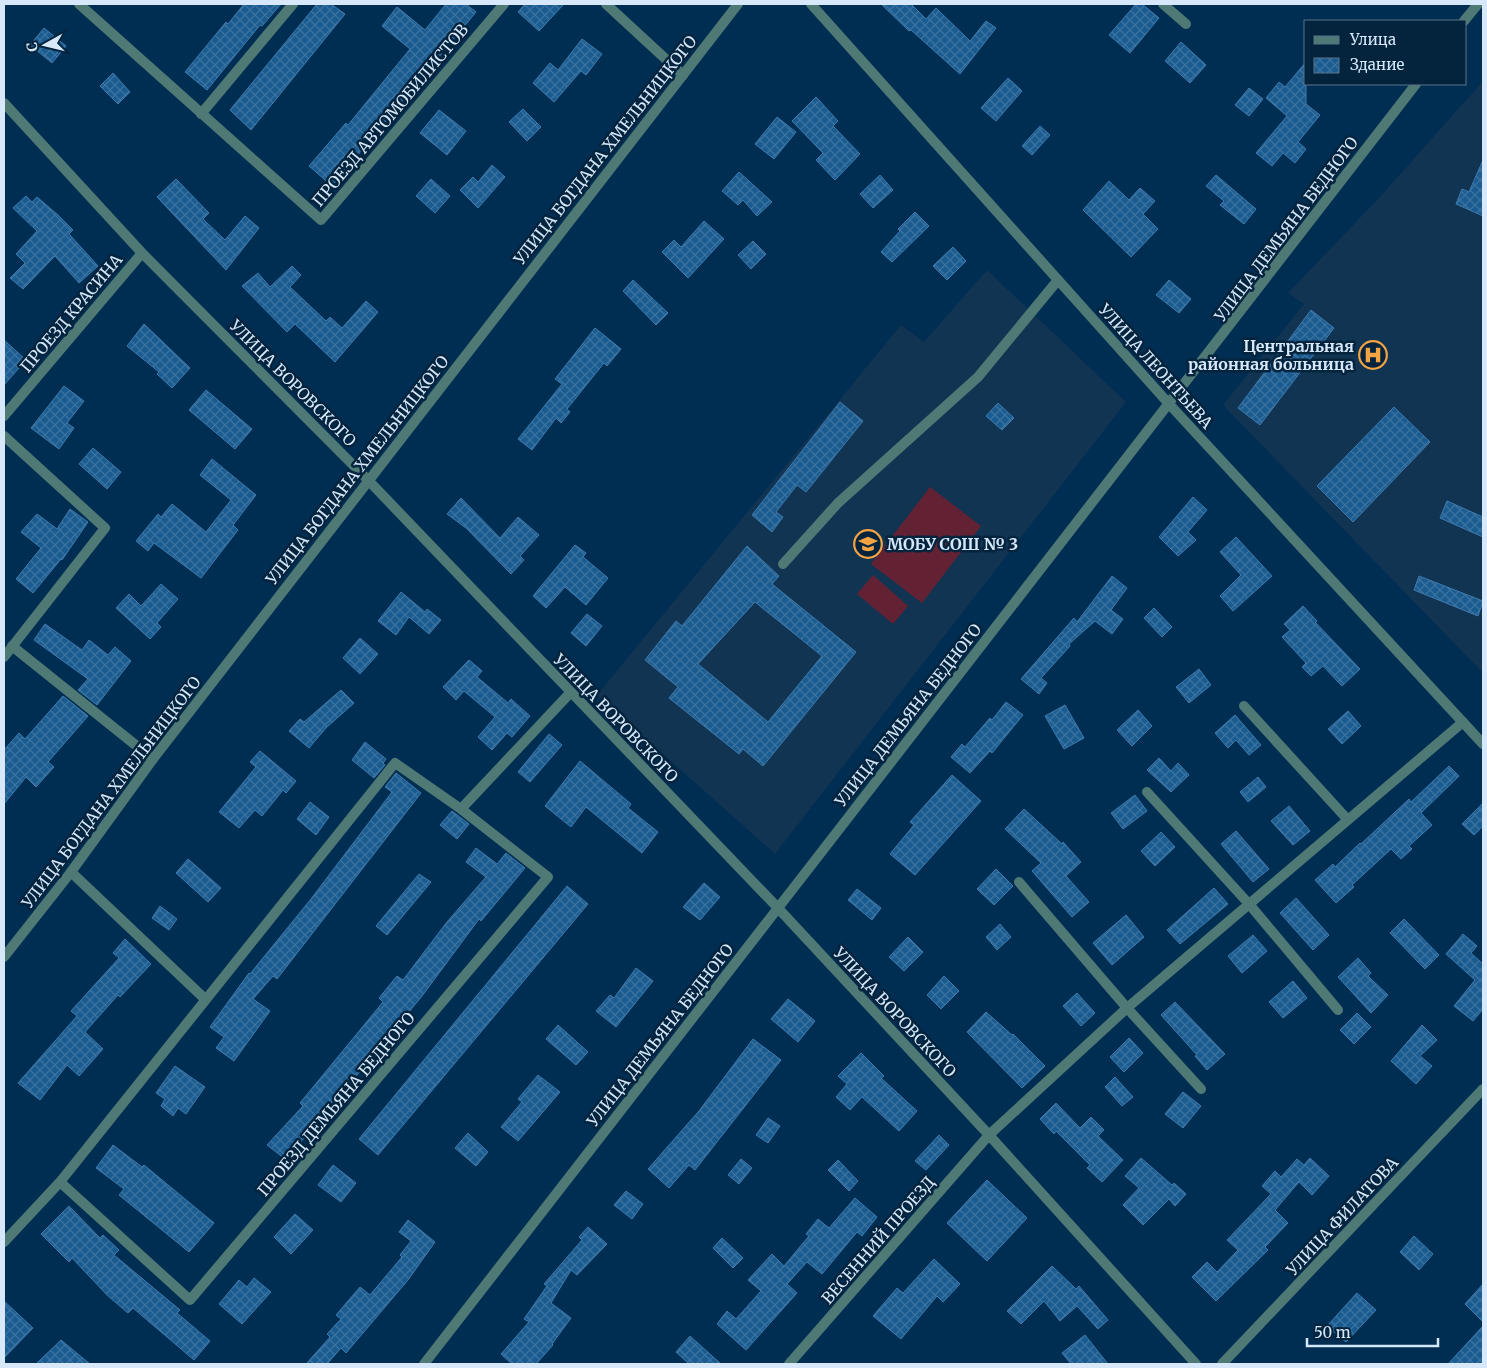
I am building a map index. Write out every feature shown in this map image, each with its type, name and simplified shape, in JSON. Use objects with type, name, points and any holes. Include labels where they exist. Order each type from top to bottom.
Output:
[{"type":"street","points":[[79,4],[201,114],[293,4]]},
{"type":"street","name":"ПРОЕЗД АВТОМОБИЛИСТОВ","points":[[201,114],[321,220],[504,4]]},
{"type":"street","points":[[606,4],[682,75]]},
{"type":"street","name":"УЛИЦА БОГДАНА ХМЕЛЬНИЦКОГО","points":[[4,957],[71,872],[153,759],[738,4]]},
{"type":"street","name":"УЛИЦА ЛЕОНТЬЕВА","points":[[811,4],[1170,405],[1483,744]]},
{"type":"street","points":[[1163,4],[1186,24]]},
{"type":"street","points":[[1465,20],[1478,4]]},
{"type":"street","name":"УЛИЦА ДЕМЬЯНА БЕДНОГО","points":[[424,1364],[777,907],[1170,405],[1415,85]]},
{"type":"street","name":"УЛИЦА ВОРОВСКОГО","points":[[4,103],[142,253],[368,480],[777,907],[989,1135],[1196,1364]]},
{"type":"street","name":"ПРОЕЗД КРАСИНА","points":[[4,416],[142,253]]},
{"type":"street","points":[[783,564],[838,504],[912,439],[978,377],[1058,280]]},
{"type":"street","points":[[4,436],[105,528],[4,657]]},
{"type":"street","points":[[12,646],[153,759]]},
{"type":"street","points":[[461,809],[571,692]]},
{"type":"street","points":[[1244,706],[1348,820]]},
{"type":"street","name":"ВЕСЕННИЙ ПРОЕЗД","points":[[789,1364],[989,1135],[1127,1008],[1464,722]]},
{"type":"street","name":"ПРОЕЗД ДЕМЬЯНА БЕДНОГО","points":[[4,1242],[60,1182],[395,763],[461,809],[548,877],[190,1300],[60,1182]]},
{"type":"street","points":[[1147,792],[1249,904],[1338,1010]]},
{"type":"street","points":[[71,872],[205,1000]]},
{"type":"street","points":[[1019,882],[1127,1008],[1201,1089]]},
{"type":"street","name":"УЛИЦА ФИЛАТОВА","points":[[1222,1364],[1483,1089]]},
{"type":"shaded area","name":"Центральная районная больница","points":[[1483,81],[1483,673],[1223,405],[1304,304],[1288,293],[1378,199]]},
{"type":"shaded area","name":"МОБУ СОШ № 3","points":[[987,270],[1126,402],[775,854],[597,695],[901,325],[924,342]]},
{"type":"shaded area","points":[[930,487],[981,526],[922,603],[871,564]]},
{"type":"shaded area","points":[[873,575],[908,606],[893,624],[857,594]]},
{"type":"building","points":[[244,4],[281,4],[262,26],[260,25],[207,90],[185,72],[226,22],[228,24]]},
{"type":"building","points":[[317,4],[331,4],[345,14],[251,130],[230,110]]},
{"type":"building","points":[[446,4],[466,4],[476,12],[332,186],[309,166],[346,123],[348,125],[410,49],[382,26],[397,7],[425,30]]},
{"type":"building","points":[[525,4],[564,4],[539,31],[518,12]]},
{"type":"building","points":[[881,4],[911,4],[926,19],[936,8],[970,41],[986,21],[996,28],[960,74],[911,30],[909,31]]},
{"type":"building","points":[[1136,4],[1142,4],[1159,18],[1130,53],[1109,35]]},
{"type":"building","points":[[44,28],[66,46],[52,63],[30,45]]},
{"type":"building","points":[[582,39],[602,54],[586,75],[581,71],[554,102],[533,83],[550,63],[558,70]]},
{"type":"building","points":[[1181,42],[1206,65],[1190,83],[1165,61]]},
{"type":"building","points":[[1304,64],[1306,104],[1320,115],[1298,142],[1306,149],[1295,163],[1283,153],[1272,166],[1256,153],[1287,116],[1266,98],[1279,82],[1285,87]]},
{"type":"building","points":[[113,73],[130,92],[118,104],[100,86]]},
{"type":"building","points":[[1008,78],[1022,91],[996,121],[981,108]]},
{"type":"building","points":[[1249,88],[1263,99],[1249,116],[1235,105]]},
{"type":"building","points":[[816,97],[838,121],[833,126],[860,154],[835,180],[816,160],[823,153],[792,121]]},
{"type":"building","points":[[523,109],[541,127],[527,141],[509,122]]},
{"type":"building","points":[[439,110],[466,131],[447,155],[420,133]]},
{"type":"building","points":[[777,117],[796,132],[774,159],[755,144]]},
{"type":"building","points":[[1040,126],[1050,135],[1032,155],[1022,146]]},
{"type":"building","points":[[1483,160],[1483,216],[1456,204],[1462,189],[1469,192]]},
{"type":"building","points":[[492,165],[505,177],[478,208],[460,190],[473,177],[478,182]]},
{"type":"building","points":[[739,172],[772,202],[757,216],[743,200],[738,205],[722,191]]},
{"type":"building","points":[[880,175],[893,190],[873,208],[860,194]]},
{"type":"building","points":[[1216,175],[1256,209],[1244,224],[1220,205],[1224,201],[1206,186]]},
{"type":"building","points":[[176,179],[209,213],[203,219],[225,240],[245,216],[259,228],[226,270],[157,197]]},
{"type":"building","points":[[431,179],[450,196],[435,213],[416,196]]},
{"type":"building","points":[[1109,181],[1129,200],[1140,188],[1155,201],[1143,214],[1158,229],[1131,257],[1083,210]]},
{"type":"building","points":[[26,196],[32,202],[37,197],[58,215],[73,230],[69,234],[98,266],[79,283],[55,256],[23,289],[10,278],[25,263],[16,254],[37,231],[13,208]]},
{"type":"building","points":[[915,212],[929,226],[892,262],[881,252],[900,231],[898,229]]},
{"type":"building","points":[[704,221],[724,239],[688,278],[662,252],[674,240],[681,247]]},
{"type":"building","points":[[753,241],[766,254],[751,269],[738,255]]},
{"type":"building","points":[[953,247],[966,261],[947,280],[933,266]]},
{"type":"building","points":[[292,266],[301,275],[290,287],[326,321],[330,317],[342,328],[366,301],[378,312],[335,362],[295,324],[287,332],[242,286],[258,273],[270,287]]},
{"type":"building","points":[[633,280],[668,313],[656,325],[623,291]]},
{"type":"building","points":[[1169,280],[1191,299],[1179,313],[1156,295]]},
{"type":"building","points":[[1311,310],[1334,328],[1260,425],[1238,408]]},
{"type":"building","points":[[144,324],[190,368],[172,388],[157,374],[159,372],[127,346]]},
{"type":"building","points":[[595,328],[621,349],[607,366],[604,363],[567,409],[570,412],[561,423],[556,418],[532,450],[518,439],[562,384],[555,379]]},
{"type":"building","points":[[4,340],[26,360],[4,385]]},
{"type":"building","points":[[64,386],[84,401],[67,423],[74,428],[59,449],[31,428]]},
{"type":"building","points":[[206,390],[252,429],[235,449],[189,410]]},
{"type":"building","points":[[840,402],[863,421],[806,492],[797,485],[776,512],[783,517],[772,532],[752,515]]},
{"type":"building","points":[[998,403],[1014,418],[1002,430],[986,416]]},
{"type":"building","points":[[1394,407],[1430,442],[1353,522],[1317,486]]},
{"type":"building","points":[[93,448],[121,472],[107,489],[79,464]]},
{"type":"building","points":[[212,459],[256,495],[233,525],[238,530],[201,578],[154,543],[148,551],[136,541],[158,514],[161,517],[172,504],[206,532],[231,500],[200,475]]},
{"type":"building","points":[[1193,497],[1207,510],[1188,532],[1196,540],[1178,556],[1159,537]]},
{"type":"building","points":[[461,498],[500,538],[518,517],[539,535],[520,556],[524,560],[511,574],[466,528],[447,514]]},
{"type":"building","points":[[1447,501],[1483,517],[1483,537],[1440,518]]},
{"type":"building","points":[[70,509],[88,522],[62,560],[33,593],[16,579],[41,548],[21,532],[37,514],[57,529]]},
{"type":"building","points":[[1236,537],[1272,576],[1233,611],[1220,596],[1241,575],[1220,552]]},
{"type":"building","points":[[575,545],[586,553],[583,557],[608,578],[586,605],[565,587],[546,608],[533,596]]},
{"type":"building","points":[[747,546],[779,576],[772,584],[856,652],[763,766],[743,749],[739,754],[669,698],[678,687],[645,660],[676,621],[682,626]],"holes":[[[755,602],[822,656],[768,722],[698,664]]]},
{"type":"building","points":[[1112,576],[1127,588],[1111,610],[1123,619],[1112,634],[1095,621],[1069,644],[1070,646],[1041,678],[1047,683],[1039,694],[1021,679],[1074,618],[1077,622]]},
{"type":"building","points":[[1419,576],[1483,601],[1478,616],[1414,590]]},
{"type":"building","points":[[161,584],[178,599],[157,623],[161,627],[150,639],[116,608],[129,594],[141,606]]},
{"type":"building","points":[[401,592],[425,612],[427,609],[441,620],[429,634],[409,617],[396,635],[378,621]]},
{"type":"building","points":[[1303,606],[1317,621],[1315,622],[1360,669],[1342,686],[1323,666],[1311,676],[1302,667],[1306,663],[1282,637],[1290,630],[1284,624]]},
{"type":"building","points":[[1154,608],[1172,627],[1162,637],[1144,618]]},
{"type":"building","points":[[587,614],[602,626],[586,646],[571,633]]},
{"type":"building","points":[[45,624],[82,650],[89,640],[108,655],[115,647],[131,661],[97,705],[78,690],[88,679],[34,640]]},
{"type":"building","points":[[360,638],[378,654],[360,674],[343,658]]},
{"type":"building","points":[[469,660],[482,671],[477,677],[508,703],[511,699],[530,716],[512,737],[507,733],[492,750],[478,737],[495,717],[464,691],[456,700],[443,687]]},
{"type":"building","points":[[1199,669],[1211,685],[1189,703],[1176,687]]},
{"type":"building","points":[[341,690],[354,703],[326,728],[309,748],[289,731],[300,719],[304,722]]},
{"type":"building","points":[[63,696],[88,716],[48,762],[54,767],[36,787],[26,777],[4,804],[4,750],[19,733],[25,739]]},
{"type":"building","points":[[1006,702],[1023,715],[992,753],[990,751],[970,773],[951,757],[962,744],[965,747],[990,718],[992,720]]},
{"type":"building","points":[[1065,705],[1084,738],[1064,749],[1045,716]]},
{"type":"building","points":[[1138,710],[1152,726],[1132,746],[1117,730]]},
{"type":"building","points":[[1348,711],[1361,726],[1342,744],[1328,729]]},
{"type":"building","points":[[1235,715],[1261,745],[1249,755],[1236,740],[1228,748],[1215,733]]},
{"type":"building","points":[[549,734],[562,745],[530,782],[518,772]]},
{"type":"building","points":[[365,742],[386,759],[383,763],[385,765],[374,778],[352,760]]},
{"type":"building","points":[[260,751],[296,781],[286,793],[283,790],[262,816],[255,810],[239,828],[219,812],[256,767],[250,762]]},
{"type":"building","points":[[1159,758],[1171,771],[1178,763],[1189,775],[1171,792],[1147,770]]},
{"type":"building","points":[[580,761],[631,804],[628,808],[658,832],[642,853],[586,807],[571,827],[545,806]]},
{"type":"building","points":[[1449,766],[1459,776],[1421,813],[1432,825],[1409,846],[1412,849],[1401,859],[1391,849],[1352,885],[1354,887],[1336,903],[1315,880],[1333,864],[1335,867],[1409,799],[1411,802]]},
{"type":"building","points":[[396,773],[421,793],[277,979],[273,976],[253,999],[270,1011],[234,1061],[216,1048],[224,1037],[210,1027],[249,973],[311,899],[392,792],[385,787]]},
{"type":"building","points":[[952,775],[981,801],[915,875],[890,854],[914,825],[910,822]]},
{"type":"building","points":[[1258,777],[1266,787],[1248,802],[1240,792]]},
{"type":"building","points":[[1135,795],[1147,811],[1123,829],[1111,813]]},
{"type":"building","points":[[310,802],[329,817],[316,835],[297,819]]},
{"type":"building","points":[[1483,803],[1483,826],[1474,835],[1462,824]]},
{"type":"building","points":[[1289,806],[1310,831],[1293,845],[1271,821]]},
{"type":"building","points":[[1024,809],[1062,844],[1063,842],[1081,862],[1066,876],[1089,902],[1072,917],[1032,871],[1041,863],[1005,829]]},
{"type":"building","points":[[452,811],[469,824],[457,839],[440,825]]},
{"type":"building","points":[[1236,831],[1269,869],[1253,882],[1221,844]]},
{"type":"building","points":[[1161,832],[1175,847],[1155,866],[1141,851]]},
{"type":"building","points":[[476,848],[497,864],[506,853],[525,868],[481,921],[479,919],[422,996],[316,1125],[285,1159],[267,1145],[303,1106],[300,1103],[383,1002],[379,998],[397,976],[403,980],[447,922],[486,877],[466,862]]},
{"type":"building","points":[[188,859],[221,888],[208,902],[176,873]]},
{"type":"building","points":[[996,869],[1013,886],[994,905],[977,889]]},
{"type":"building","points":[[419,874],[431,882],[387,935],[376,926]]},
{"type":"building","points":[[704,883],[720,897],[700,920],[683,907]]},
{"type":"building","points":[[567,886],[588,904],[378,1155],[359,1139]]},
{"type":"building","points":[[1214,888],[1228,904],[1180,944],[1167,930]]},
{"type":"building","points":[[857,889],[881,908],[872,920],[848,900]]},
{"type":"building","points":[[1296,898],[1329,935],[1313,950],[1280,913]]},
{"type":"building","points":[[160,906],[177,919],[169,930],[152,918]]},
{"type":"building","points":[[1126,915],[1144,937],[1112,965],[1093,943]]},
{"type":"building","points":[[1404,919],[1439,955],[1425,969],[1390,933]]},
{"type":"building","points":[[1000,924],[1011,937],[997,950],[986,937]]},
{"type":"building","points":[[1463,934],[1477,946],[1471,953],[1483,964],[1483,1009],[1473,1021],[1454,1006],[1475,980],[1446,954]]},
{"type":"building","points":[[1253,935],[1267,951],[1242,973],[1228,956]]},
{"type":"building","points":[[908,937],[923,952],[904,971],[889,957]]},
{"type":"building","points":[[125,939],[151,964],[120,997],[118,995],[85,1032],[103,1049],[79,1076],[67,1065],[40,1100],[18,1083],[77,1016],[71,1011],[119,958],[113,953]]},
{"type":"building","points":[[1358,958],[1371,973],[1368,976],[1388,995],[1371,1013],[1338,977]]},
{"type":"building","points":[[636,968],[653,981],[616,1027],[596,1011],[610,995],[614,998]]},
{"type":"building","points":[[944,976],[959,991],[941,1009],[927,995]]},
{"type":"building","points":[[1293,981],[1307,998],[1283,1018],[1269,1002]]},
{"type":"building","points":[[1077,993],[1095,1013],[1081,1026],[1063,1006]]},
{"type":"building","points":[[788,999],[815,1021],[798,1042],[771,1019]]},
{"type":"building","points":[[1175,1002],[1225,1054],[1207,1070],[1195,1056],[1197,1055],[1161,1015]]},
{"type":"building","points":[[986,1012],[1013,1034],[1045,1066],[1022,1088],[967,1032]]},
{"type":"building","points":[[1357,1013],[1371,1027],[1354,1044],[1340,1030]]},
{"type":"building","points":[[558,1025],[588,1052],[576,1065],[546,1039]]},
{"type":"building","points":[[1422,1025],[1437,1040],[1420,1056],[1432,1066],[1416,1084],[1391,1061]]},
{"type":"building","points":[[1129,1038],[1143,1053],[1124,1072],[1110,1057]]},
{"type":"building","points":[[753,1039],[781,1060],[695,1170],[689,1165],[669,1188],[648,1169],[699,1111]]},
{"type":"building","points":[[861,1053],[884,1076],[881,1078],[917,1111],[899,1131],[862,1097],[850,1110],[836,1097],[847,1084],[838,1076]]},
{"type":"building","points":[[175,1066],[205,1087],[186,1114],[178,1108],[173,1116],[161,1106],[165,1099],[156,1093]]},
{"type":"building","points":[[538,1075],[560,1092],[518,1141],[501,1127],[522,1102],[518,1099]]},
{"type":"building","points":[[1115,1077],[1133,1097],[1122,1106],[1105,1087]]},
{"type":"building","points":[[1183,1092],[1201,1106],[1183,1128],[1165,1114]]},
{"type":"building","points":[[1056,1103],[1080,1128],[1091,1117],[1104,1130],[1098,1136],[1123,1160],[1102,1182],[1087,1168],[1090,1165],[1056,1131],[1054,1134],[1040,1119]]},
{"type":"building","points":[[768,1118],[780,1126],[768,1143],[756,1135]]},
{"type":"building","points":[[468,1133],[488,1152],[476,1166],[455,1148]]},
{"type":"building","points":[[939,1135],[949,1145],[926,1170],[915,1161]]},
{"type":"building","points":[[113,1145],[142,1167],[144,1165],[214,1223],[189,1252],[119,1195],[124,1189],[96,1168]]},
{"type":"building","points":[[1141,1158],[1172,1185],[1174,1183],[1186,1194],[1175,1206],[1169,1199],[1143,1225],[1123,1205],[1139,1188],[1125,1176]]},
{"type":"building","points":[[1310,1158],[1329,1176],[1312,1195],[1299,1182],[1275,1210],[1288,1223],[1265,1247],[1268,1250],[1216,1301],[1192,1277],[1207,1262],[1217,1272],[1238,1250],[1227,1240],[1271,1194],[1262,1186],[1275,1171],[1281,1177],[1297,1159],[1304,1165]]},
{"type":"building","points":[[741,1159],[752,1168],[739,1184],[728,1175]]},
{"type":"building","points":[[838,1160],[858,1181],[849,1191],[828,1170]]},
{"type":"building","points":[[333,1165],[356,1183],[341,1202],[318,1185]]},
{"type":"building","points":[[987,1180],[1027,1218],[987,1261],[947,1223]]},
{"type":"building","points":[[626,1191],[643,1204],[632,1219],[614,1205]]},
{"type":"building","points":[[855,1198],[877,1217],[862,1236],[857,1232],[822,1274],[807,1262],[787,1284],[797,1293],[746,1350],[717,1324],[727,1311],[736,1319],[761,1291],[748,1280],[772,1254],[784,1266],[809,1236],[806,1234],[818,1219],[829,1228]]},
{"type":"building","points":[[69,1206],[100,1238],[103,1235],[119,1250],[114,1255],[180,1310],[177,1313],[210,1341],[194,1360],[133,1308],[128,1313],[108,1296],[72,1258],[69,1262],[41,1234]]},
{"type":"building","points":[[295,1214],[313,1230],[291,1254],[274,1237]]},
{"type":"building","points":[[408,1220],[435,1242],[408,1280],[346,1353],[341,1348],[327,1364],[306,1364],[330,1337],[327,1334],[341,1319],[336,1315],[360,1287],[370,1295],[402,1257],[400,1255],[411,1241],[399,1232]]},
{"type":"building","points":[[588,1227],[607,1244],[577,1275],[571,1270],[551,1303],[571,1318],[553,1345],[536,1364],[512,1364],[501,1354],[529,1322],[524,1319],[547,1286],[544,1284],[582,1240],[579,1237]]},
{"type":"building","points":[[1414,1236],[1433,1254],[1419,1270],[1400,1252]]},
{"type":"building","points":[[722,1238],[743,1258],[733,1268],[713,1248]]},
{"type":"building","points":[[934,1259],[960,1284],[943,1302],[937,1296],[901,1339],[873,1316],[897,1288],[903,1293]]},
{"type":"building","points":[[1052,1266],[1076,1289],[1079,1286],[1108,1320],[1098,1329],[1077,1306],[1060,1321],[1044,1301],[1021,1324],[1007,1311]]},
{"type":"building","points":[[254,1278],[271,1292],[242,1324],[219,1304],[239,1280],[247,1287]]},
{"type":"building","points":[[1483,1284],[1483,1322],[1465,1304]]},
{"type":"building","points":[[1357,1293],[1376,1310],[1346,1342],[1327,1326]]},
{"type":"building","points":[[4,1301],[33,1328],[4,1358]]},
{"type":"building","points":[[1483,1326],[1483,1364],[1448,1364]]},
{"type":"building","points":[[1085,1335],[1108,1364],[1071,1364],[1062,1353]]},
{"type":"building","points":[[690,1336],[721,1364],[689,1364],[676,1352]]},
{"type":"building","points":[[61,1340],[90,1364],[36,1364]]},
{"type":"place","name":"Центральная районная больница","points":[[1373,355]]},
{"type":"place","name":"МОБУ СОШ № 3","points":[[868,544]]}]
